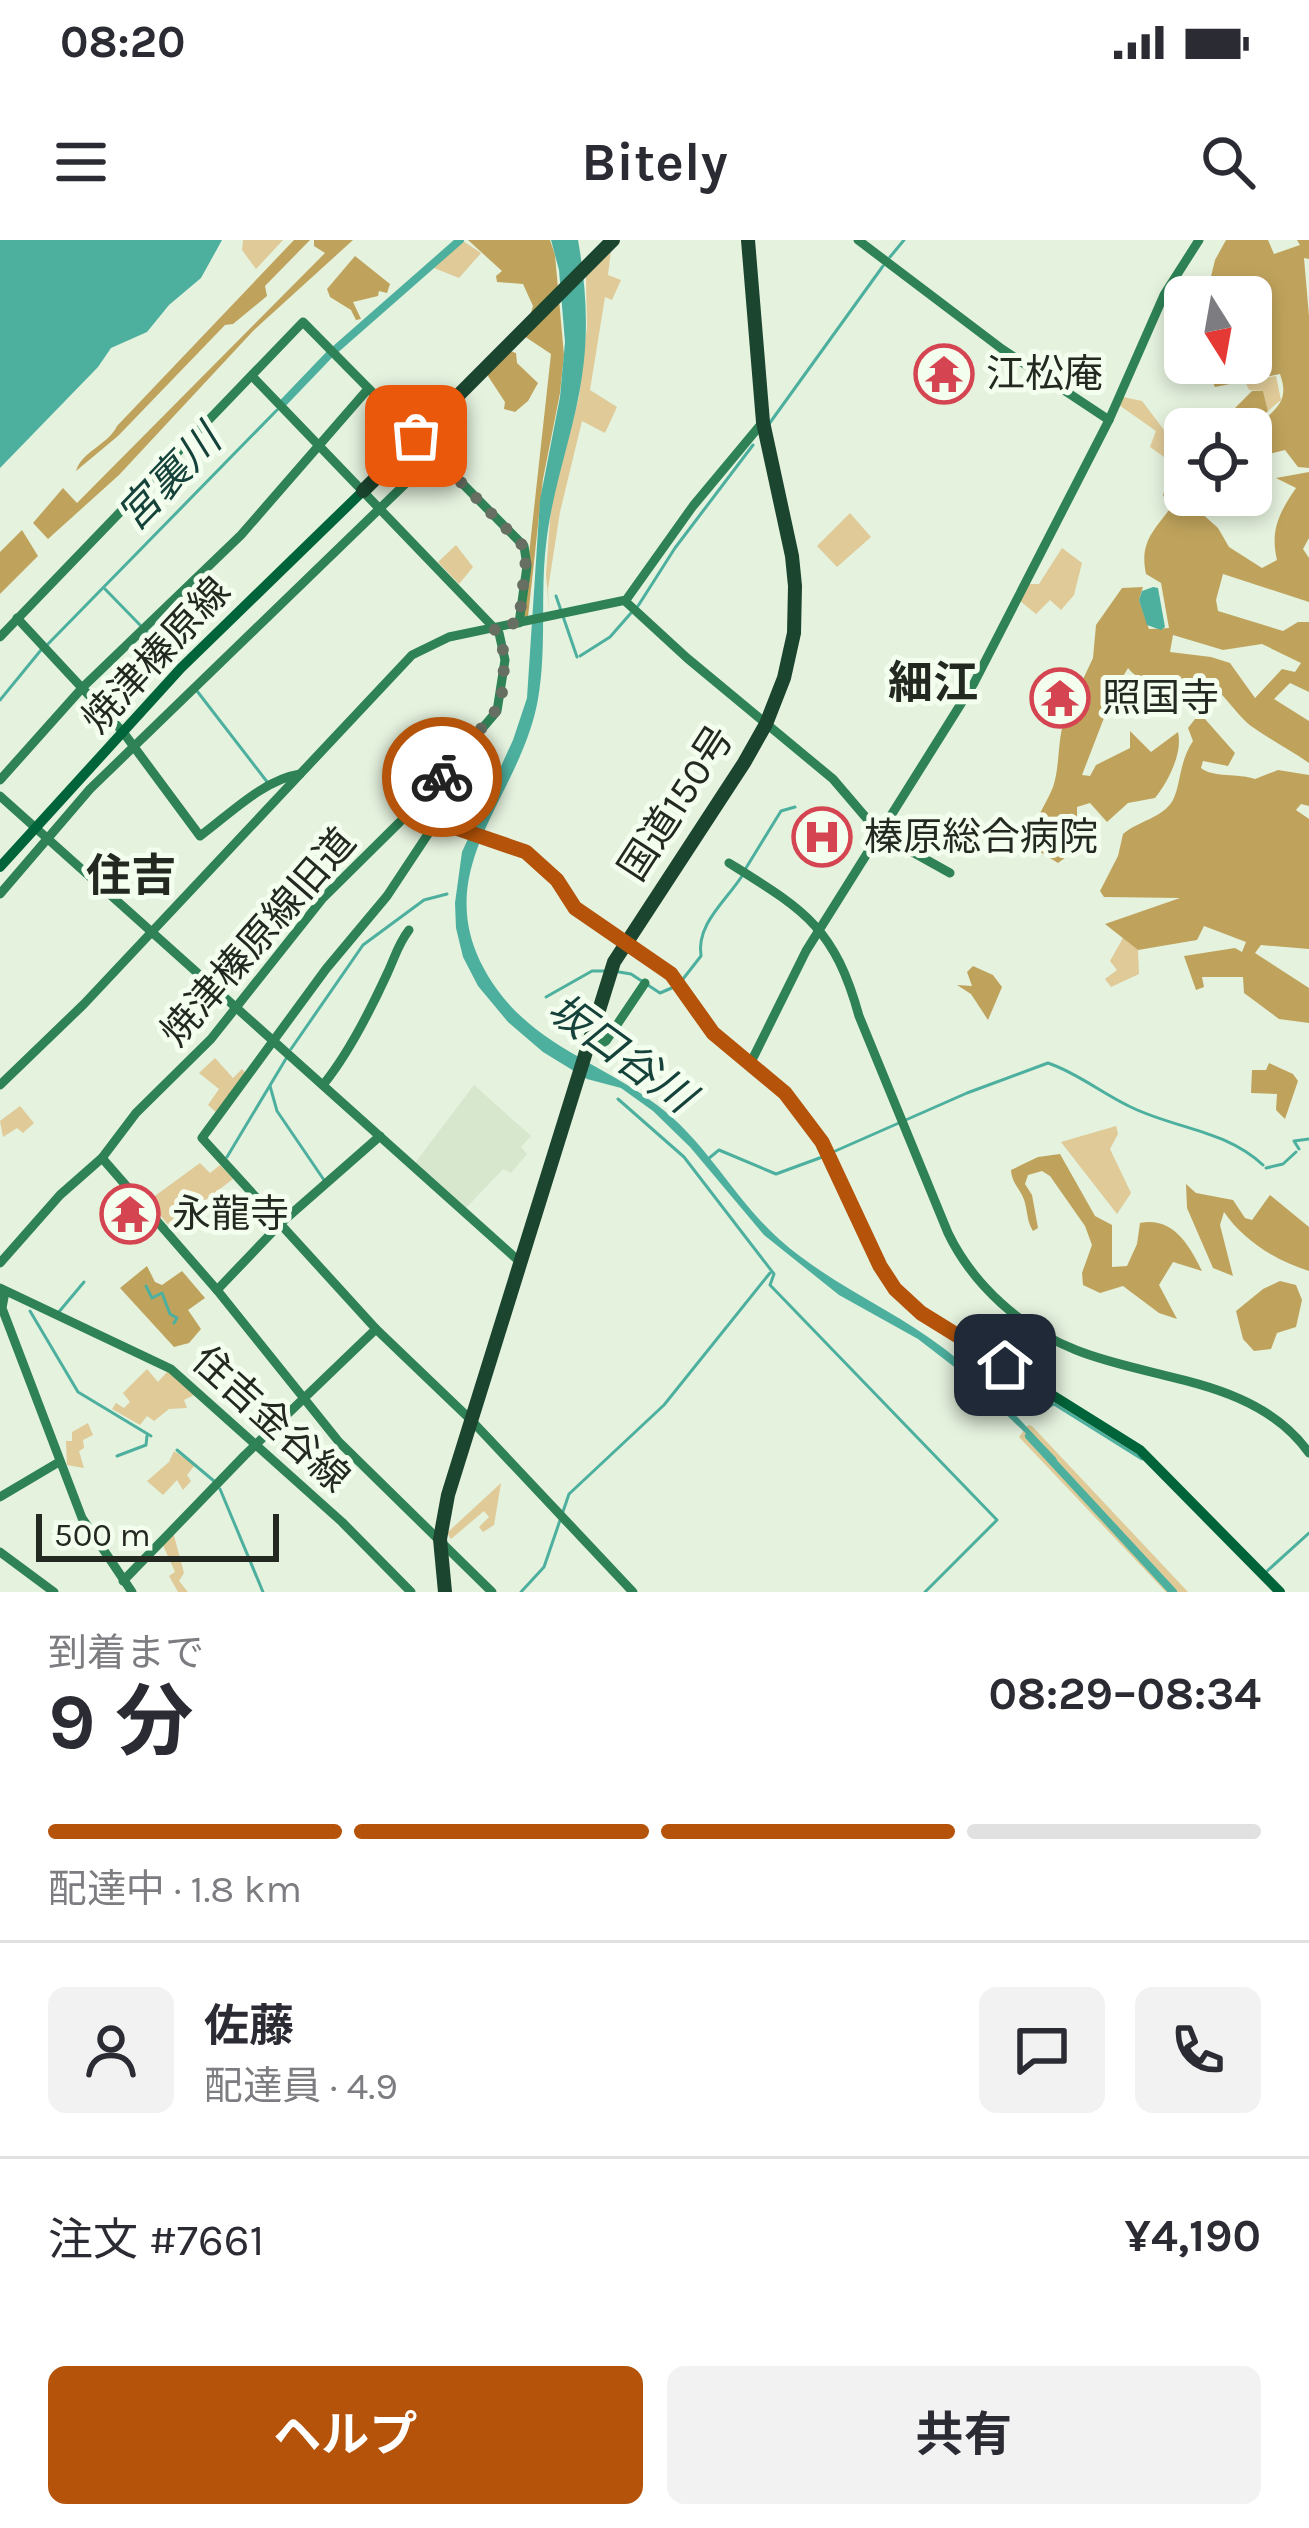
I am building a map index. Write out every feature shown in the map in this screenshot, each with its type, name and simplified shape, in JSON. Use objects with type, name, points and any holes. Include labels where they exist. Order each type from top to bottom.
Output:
[{"type":"highway","points":[[361,490],[613,240]]},
{"type":"highway","name":"国道150号","points":[[445,1592],[440,1539],[448,1495],[614,962],[745,763],[784,678],[794,633],[795,586],[763,422],[748,240]]},
{"type":"main road","name":"焼津榛原線","points":[[0,864],[225,622],[361,490]]},
{"type":"main road","points":[[625,941],[671,974],[713,1033],[785,1093],[829,1153],[895,1289],[921,1313],[1140,1450],[1280,1592]]},
{"type":"street","points":[[858,240],[1109,421]]},
{"type":"street","points":[[751,1063],[820,930],[974,683],[1109,421],[1165,296],[1199,240]]},
{"type":"street","points":[[0,637],[303,322],[527,550],[522,622]]},
{"type":"street","points":[[252,376],[494,628]]},
{"type":"street","points":[[0,780],[83,687],[241,535],[368,389]]},
{"type":"street","points":[[0,1085],[151,933],[412,655],[440,640],[625,601],[701,495],[763,422]]},
{"type":"street","points":[[0,894],[90,789],[434,456]]},
{"type":"street","points":[[625,601],[832,778],[880,834],[950,873]]},
{"type":"street","points":[[17,618],[121,730],[200,836],[260,792],[301,773]]},
{"type":"street","name":"焼津榛原線旧道","points":[[0,1263],[237,1009],[328,892],[418,804],[501,704],[505,655],[494,628]]},
{"type":"street","points":[[0,796],[520,1262]]},
{"type":"street","points":[[418,804],[438,819],[526,852],[557,880],[575,908],[625,941]]},
{"type":"street","points":[[438,819],[379,907],[326,969],[202,1138],[376,1329],[471,1420],[633,1592]]},
{"type":"street","points":[[729,862],[804,910],[820,930],[851,986],[961,1259],[997,1299],[1079,1352],[1196,1382],[1269,1415],[1288,1427],[1309,1453]]},
{"type":"street","points":[[322,1084],[338,1065],[386,977],[397,945],[409,930]]},
{"type":"street","points":[[586,1054],[606,1041],[645,983]]},
{"type":"street","points":[[217,1290],[282,1222],[380,1136]]},
{"type":"street","points":[[102,1157],[339,1442],[492,1592]]},
{"type":"street","name":"住吉金谷線","points":[[132,1592],[82,1518],[2,1309],[6,1292],[157,1360],[192,1384],[411,1592]]},
{"type":"street","points":[[123,1581],[376,1329]]},
{"type":"street","points":[[0,1497],[59,1462]]},
{"type":"street","points":[[0,1552],[54,1592]]},
{"type":"shaded area","points":[[243,240],[283,240],[256,269],[242,250]]},
{"type":"shaded area","points":[[294,240],[310,240],[265,286],[267,296],[233,324],[225,325],[118,436],[76,471],[84,458]]},
{"type":"shaded area","points":[[314,240],[353,240],[254,330],[119,475],[48,539],[33,523],[63,488],[77,503],[325,253],[314,246]]},
{"type":"shaded area","points":[[468,240],[550,240],[555,255],[564,355],[543,479],[528,617],[522,618],[551,354],[524,336],[533,306],[523,284],[497,282],[502,271]]},
{"type":"shaded area","points":[[1226,240],[1268,240],[1274,254],[1300,245],[1297,240],[1309,240],[1309,259],[1304,258],[1309,316],[1309,468],[1298,467],[1285,450],[1272,453],[1272,412],[1281,401],[1283,385],[1280,374],[1272,376],[1272,276],[1211,276]]},
{"type":"shaded area","points":[[463,241],[481,253],[459,278],[434,268]]},
{"type":"shaded area","points":[[611,250],[608,275],[621,280],[612,300],[605,297],[590,390],[617,407],[605,433],[582,421],[560,512],[549,612],[546,574],[551,506],[579,397],[587,327],[586,277]]},
{"type":"shaded area","points":[[355,256],[390,284],[387,293],[379,291],[378,296],[353,302],[361,319],[356,320],[327,289]]},
{"type":"shaded area","points":[[507,350],[516,353],[517,363],[538,383],[515,412],[504,409],[505,402],[486,373]]},
{"type":"shaded area","points":[[1276,376],[1281,400],[1267,408],[1263,391],[1249,390],[1246,384],[1272,384]]},
{"type":"shaded area","points":[[1252,391],[1263,391],[1267,408],[1235,408]]},
{"type":"shaded area","points":[[1123,397],[1142,401],[1164,430],[1164,457],[1150,447],[1156,431],[1119,405]]},
{"type":"shaded area","points":[[1309,472],[1309,538],[1303,549],[1309,558],[1309,602],[1223,574],[1216,600],[1218,611],[1283,631],[1309,622],[1309,692],[1290,683],[1274,699],[1309,721],[1309,763],[1251,726],[1209,684],[1191,679],[1144,679],[1128,668],[1082,775],[1090,776],[1096,765],[1130,748],[1130,731],[1151,752],[1178,732],[1178,749],[1165,784],[1155,798],[1128,803],[1107,822],[1090,803],[1077,807],[1077,828],[1067,845],[1073,852],[1058,863],[1037,850],[1034,832],[1055,780],[1062,728],[1068,724],[1070,707],[1093,658],[1096,625],[1122,588],[1143,587],[1139,600],[1149,629],[1169,628],[1161,583],[1146,574],[1144,563],[1150,537],[1165,516],[1205,516],[1229,547],[1262,568],[1277,560],[1278,522],[1296,488],[1276,478]],"holes":[[[1173,635],[1223,650],[1262,644],[1301,663],[1295,672],[1282,669],[1255,698],[1230,663],[1170,652]]]},
{"type":"shaded area","points":[[850,513],[871,537],[837,567],[817,546]]},
{"type":"shaded area","points":[[22,530],[38,556],[0,594],[0,552]]},
{"type":"shaded area","points":[[456,545],[473,567],[459,584],[438,562]]},
{"type":"shaded area","points":[[1062,548],[1082,563],[1074,595],[1061,610],[1050,600],[1036,614],[1020,601],[1027,584],[1039,584]]},
{"type":"shaded area","points":[[1195,719],[1205,719],[1235,753],[1228,766],[1203,761],[1201,768],[1206,771],[1255,779],[1278,770],[1309,775],[1309,806],[1301,804],[1296,810],[1309,819],[1309,949],[1261,945],[1255,953],[1309,988],[1309,1023],[1279,1019],[1244,993],[1243,977],[1202,977],[1204,987],[1196,990],[1184,956],[1235,948],[1242,952],[1246,942],[1204,926],[1197,940],[1138,950],[1105,924],[1180,898],[1104,897],[1100,891],[1123,834],[1173,800],[1193,741],[1188,728]]},
{"type":"shaded area","points":[[1123,938],[1138,950],[1139,974],[1111,987],[1105,979],[1117,970],[1110,961]]},
{"type":"shaded area","points":[[973,966],[993,975],[1002,987],[988,1020],[971,994],[957,985],[972,986],[967,972]]},
{"type":"shaded area","points":[[215,1058],[233,1078],[242,1069],[247,1075],[217,1113],[208,1105],[219,1089],[199,1073]]},
{"type":"shaded area","points":[[1269,1063],[1298,1081],[1285,1119],[1276,1110],[1277,1094],[1251,1093],[1252,1070],[1266,1070]]},
{"type":"shaded area","points":[[474,1085],[531,1136],[521,1147],[527,1154],[511,1173],[503,1169],[466,1208],[415,1163]]},
{"type":"shaded area","points":[[20,1106],[34,1123],[23,1133],[17,1128],[3,1137],[0,1121]]},
{"type":"shaded area","points":[[1116,1126],[1118,1134],[1110,1149],[1131,1193],[1117,1214],[1061,1142]]},
{"type":"shaded area","points":[[1060,1154],[1095,1216],[1112,1225],[1112,1267],[1127,1266],[1140,1223],[1162,1224],[1186,1243],[1202,1271],[1173,1262],[1159,1285],[1177,1319],[1159,1313],[1123,1286],[1100,1293],[1083,1285],[1082,1273],[1092,1245],[1085,1226],[1042,1171],[1028,1175],[1025,1184],[1038,1228],[1033,1231],[1011,1170],[1038,1157]]},
{"type":"shaded area","points":[[200,1163],[210,1173],[220,1165],[233,1179],[170,1227],[148,1201]]},
{"type":"shaded area","points":[[1186,1184],[1196,1193],[1233,1200],[1245,1218],[1252,1220],[1270,1195],[1309,1227],[1309,1271],[1261,1248],[1224,1212],[1220,1225],[1233,1276],[1213,1268],[1187,1208]]},
{"type":"shaded area","points":[[147,1266],[155,1282],[162,1285],[182,1271],[205,1298],[188,1310],[201,1329],[189,1343],[174,1347],[120,1288]]},
{"type":"shaded area","points":[[1280,1281],[1296,1285],[1302,1300],[1296,1327],[1277,1333],[1271,1349],[1254,1351],[1243,1339],[1236,1311]]},
{"type":"shaded area","points":[[147,1369],[158,1382],[168,1371],[196,1394],[184,1400],[187,1408],[169,1409],[154,1421],[147,1416],[140,1425],[112,1409],[116,1403],[124,1408],[130,1402],[123,1393]]},
{"type":"shaded area","points":[[88,1423],[93,1435],[83,1440],[84,1448],[79,1451],[84,1468],[67,1465],[66,1441],[72,1441],[72,1432]]},
{"type":"shaded area","points":[[1028,1425],[1188,1592],[1166,1592],[1019,1437]]},
{"type":"shaded area","points":[[174,1451],[195,1465],[187,1475],[191,1481],[183,1490],[177,1480],[163,1495],[147,1481],[169,1462]]},
{"type":"shaded area","points":[[501,1483],[494,1525],[483,1532],[479,1527],[489,1517],[484,1511],[451,1539],[447,1533]]},
{"type":"shaded area","points":[[173,1532],[184,1573],[179,1581],[188,1592],[178,1592],[169,1576],[175,1572],[162,1543]]},
{"type":"water","points":[[0,240],[222,240],[201,278],[147,332],[111,348],[0,468]]},
{"type":"water","points":[[551,240],[578,240],[586,308],[584,359],[546,545],[538,699],[528,737],[470,874],[467,910],[474,947],[512,1008],[551,1040],[674,1119],[763,1223],[798,1255],[961,1362],[1056,1458],[1063,1476],[1042,1449],[966,1376],[918,1339],[839,1295],[764,1235],[653,1111],[621,1088],[587,1079],[543,1052],[508,1022],[478,986],[463,957],[455,903],[462,852],[527,698],[540,500],[560,397],[565,342],[559,270]]},
{"type":"water","points":[[1158,588],[1165,627],[1161,630],[1147,625],[1139,600],[1142,591]]},
{"type":"waterway","name":"宮裏川","points":[[283,403],[329,355],[460,240]]},
{"type":"waterway","points":[[890,257],[904,240]]},
{"type":"waterway","points":[[769,424],[883,266]]},
{"type":"waterway","name":"宮裏川","points":[[48,644],[277,410]]},
{"type":"waterway","points":[[638,606],[675,548],[753,445]]},
{"type":"waterway","points":[[105,589],[140,625]]},
{"type":"waterway","points":[[556,596],[577,657]]},
{"type":"waterway","points":[[580,656],[610,637],[631,613]]},
{"type":"waterway","points":[[147,632],[173,662]]},
{"type":"waterway","points":[[0,700],[41,650]]},
{"type":"waterway","points":[[197,691],[268,783]]},
{"type":"waterway","points":[[746,868],[781,811],[795,807]]},
{"type":"waterway","points":[[683,979],[701,956],[708,923],[742,876]]},
{"type":"waterway","points":[[291,1049],[363,945],[424,900],[447,894]]},
{"type":"waterway","points":[[546,997],[592,971],[606,971]]},
{"type":"waterway","points":[[619,972],[631,974],[660,993],[674,987]]},
{"type":"waterway","points":[[227,1157],[287,1057]]},
{"type":"waterway","points":[[833,1152],[1048,1063],[1133,1108],[1233,1144],[1263,1165]]},
{"type":"waterway","points":[[270,1086],[277,1111],[324,1180]]},
{"type":"waterway","points":[[618,1099],[684,1157],[774,1274],[770,1285],[997,1520],[925,1592]]},
{"type":"waterway","points":[[1299,1149],[1294,1141],[1309,1139]]},
{"type":"waterway","points":[[708,1159],[719,1150],[776,1174],[825,1156]]},
{"type":"waterway","points":[[1266,1168],[1283,1164],[1296,1152]]},
{"type":"waterway","points":[[521,1592],[544,1567],[569,1494],[664,1405],[770,1273]]},
{"type":"waterway","points":[[58,1313],[84,1282]]},
{"type":"waterway","points":[[146,1286],[152,1298],[162,1293],[170,1314],[177,1318],[174,1323]]},
{"type":"waterway","points":[[30,1311],[78,1392],[151,1436]]},
{"type":"waterway","points":[[1045,1409],[1054,1404],[1142,1459]]},
{"type":"waterway","points":[[117,1456],[146,1445],[147,1436]]},
{"type":"waterway","name":"坂口谷川","points":[[1029,1436],[1173,1592]]},
{"type":"waterway","points":[[177,1450],[214,1481]]},
{"type":"waterway","points":[[220,1489],[263,1592]]},
{"type":"waterway","points":[[1266,1572],[1309,1533]]},
{"type":"way so far","points":[[416,436],[527,550],[519,622],[494,628],[505,655],[501,704],[442,777]]},
{"type":"place","name":"江松庵","points":[[944,374]]},
{"type":"place","name":"照国寺","points":[[1060,698]]},
{"type":"place","name":"榛原総合病院","points":[[822,837]]},
{"type":"place","name":"永龍寺","points":[[130,1214]]},
{"type":"district","name":"細江","points":[[933,683]]},
{"type":"district","name":"住吉","points":[[131,876]]},
{"type":"route","points":[[442,777],[418,804],[453,827],[526,852],[557,880],[575,908],[671,974],[713,1033],[770,1077],[822,1142],[895,1289],[921,1313],[1005,1365]]}]
